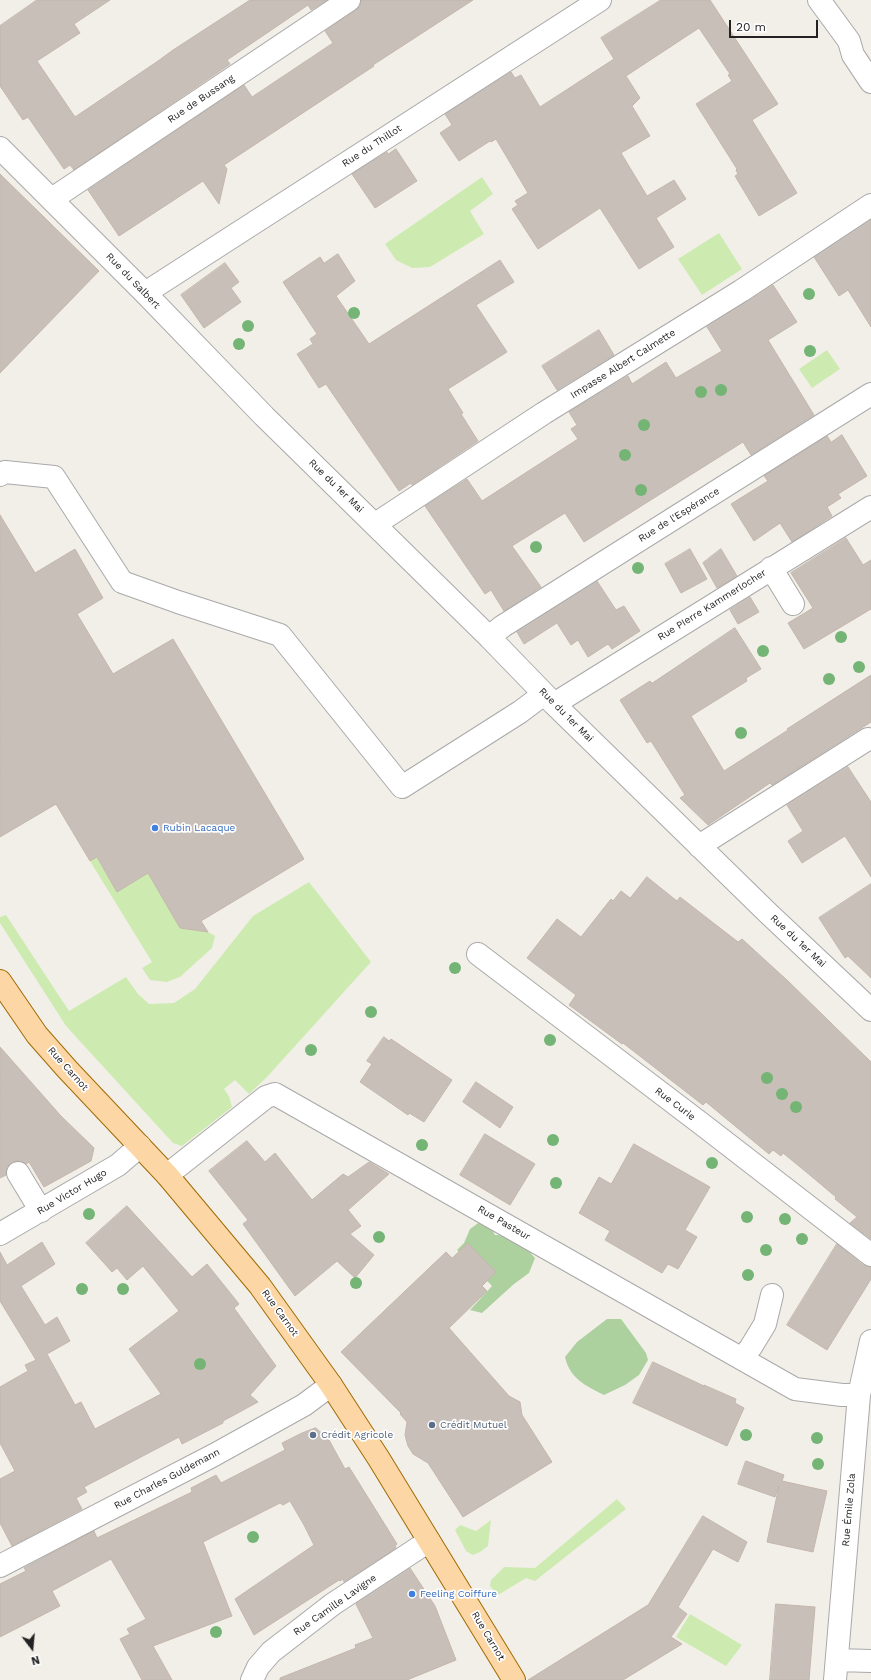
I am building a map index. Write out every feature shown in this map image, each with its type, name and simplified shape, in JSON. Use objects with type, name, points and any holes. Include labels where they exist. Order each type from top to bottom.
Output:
[{"type":"main road","name":"Rue Carnot","points":[[0,981],[37,1035],[67,1070],[167,1175],[260,1286],[331,1385],[379,1459],[514,1680]]},
{"type":"street","name":"Rue de Bussang","points":[[52,199],[349,0]]},
{"type":"street","name":"Rue du Thillot","points":[[146,293],[600,0]]},
{"type":"street","points":[[819,0],[849,41],[854,55],[871,82]]},
{"type":"street","name":"Rue du Salbert","points":[[0,148],[146,293],[264,416]]},
{"type":"street","name":"Impasse Albert Calmette","points":[[376,526],[383,519],[538,417],[741,291],[871,205]]},
{"type":"street","name":"Rue de l'Espérance","points":[[489,637],[509,622],[871,394]]},
{"type":"street","name":"Rue du 1er Mai","points":[[264,416],[699,846],[871,1010]]},
{"type":"street","name":"Rue PIerre Kammerlocher","points":[[0,475],[5,472],[54,477],[122,582],[280,636],[402,787],[520,712],[549,699],[871,507]]},
{"type":"street","points":[[771,568],[793,604]]},
{"type":"street","points":[[699,846],[868,739]]},
{"type":"street","name":"Rue Curie","points":[[478,954],[871,1255]]},
{"type":"street","name":"Rue Pasteur","points":[[167,1175],[266,1097],[276,1094],[795,1389],[842,1395],[859,1395]]},
{"type":"street","name":"Rue Victor Hugo","points":[[0,1234],[118,1165],[140,1146]]},
{"type":"street","points":[[18,1173],[41,1211]]},
{"type":"street","points":[[742,1359],[765,1324],[772,1294]]},
{"type":"street","name":"Rue Émile Zola","points":[[836,1670],[859,1395],[871,1341]]},
{"type":"street","name":"Rue Charles Guldemann","points":[[0,1566],[214,1455],[304,1405],[331,1385]]},
{"type":"street","name":"Rue Camille Lavigne","points":[[252,1680],[258,1667],[271,1652],[333,1604],[429,1541]]},
{"type":"street","points":[[836,1670],[871,1661]]},
{"type":"green space","points":[[482,177],[493,194],[470,211],[484,234],[430,267],[412,268],[396,260],[385,244]]},
{"type":"green space","points":[[719,233],[742,269],[702,295],[678,259]]},
{"type":"green space","points":[[827,350],[840,369],[812,388],[799,369]]},
{"type":"green space","points":[[97,857],[117,891],[148,873],[180,928],[208,932],[215,936],[212,948],[180,977],[167,982],[150,980],[142,968],[152,962],[90,861]]},
{"type":"green space","points":[[309,882],[371,962],[267,1077],[249,1094],[235,1080],[224,1089],[229,1096],[232,1107],[182,1146],[173,1143],[66,1026],[0,923],[0,917],[6,915],[69,1011],[126,977],[138,994],[149,1004],[174,1003],[195,989],[253,916]]},
{"type":"green space","points":[[481,1221],[489,1224],[495,1235],[502,1235],[518,1241],[535,1258],[529,1273],[514,1284],[482,1313],[470,1310],[492,1286],[457,1250],[464,1243],[470,1229]]},
{"type":"green space","points":[[607,1319],[621,1319],[646,1353],[648,1360],[639,1375],[625,1385],[604,1395],[579,1380],[567,1365],[565,1357],[577,1342]]},
{"type":"green space","points":[[617,1499],[626,1509],[535,1581],[526,1578],[498,1595],[490,1586],[491,1580],[504,1567],[535,1568]]},
{"type":"green space","points":[[491,1520],[488,1546],[473,1555],[466,1551],[455,1530],[460,1525],[476,1531]]},
{"type":"green space","points":[[690,1614],[742,1645],[726,1666],[676,1637]]},
{"type":"building","points":[[37,0],[110,0],[74,24],[80,33],[37,61],[75,117],[173,50],[250,0],[327,0],[311,10],[308,5],[227,60],[230,64],[74,170],[70,165],[64,169],[28,117],[23,120],[0,86],[0,26]]},
{"type":"building","points":[[361,0],[473,0],[224,165],[227,169],[219,204],[203,181],[119,236],[88,190],[244,85],[252,97],[333,43],[325,31],[356,10],[360,6]]},
{"type":"building","points":[[661,0],[710,0],[778,104],[752,120],[797,193],[759,216],[735,176],[738,174],[737,169],[696,104],[732,81],[728,75],[730,74],[699,28],[626,76],[640,98],[632,106],[650,136],[621,153],[647,196],[674,180],[686,199],[656,218],[674,247],[639,269],[600,208],[538,249],[512,209],[518,205],[515,201],[528,193],[496,139],[491,142],[490,141],[459,161],[440,133],[452,125],[445,114],[511,72],[515,78],[521,75],[540,107],[614,59],[601,38]]},
{"type":"building","points":[[396,149],[417,181],[375,208],[352,174],[387,152],[388,154]]},
{"type":"building","points":[[0,174],[99,271],[0,373]]},
{"type":"building","points":[[871,220],[871,327],[848,290],[839,296],[814,257]]},
{"type":"building","points":[[338,254],[355,281],[336,296],[369,344],[500,260],[514,282],[476,305],[507,352],[448,389],[463,413],[461,414],[478,441],[412,485],[411,483],[399,491],[326,384],[319,388],[297,354],[313,344],[310,339],[317,334],[283,282],[320,257],[324,263]]},
{"type":"building","points":[[225,263],[239,282],[231,288],[241,302],[204,328],[181,295]]},
{"type":"building","points":[[773,285],[797,322],[768,340],[814,415],[751,455],[743,442],[584,542],[565,513],[512,546],[541,587],[504,611],[491,590],[485,594],[425,506],[467,479],[482,501],[578,439],[571,429],[577,425],[569,412],[628,376],[632,384],[666,362],[676,378],[722,351],[707,327]]},
{"type":"building","points":[[599,330],[614,355],[557,390],[542,366]]},
{"type":"building","points":[[842,435],[867,476],[838,494],[841,498],[827,507],[832,516],[792,542],[780,523],[754,541],[731,504],[768,481],[764,476],[827,436],[831,442]]},
{"type":"building","points":[[0,515],[35,573],[75,549],[103,598],[77,614],[113,674],[173,639],[304,859],[201,921],[208,932],[180,928],[148,873],[117,892],[97,857],[90,861],[56,804],[0,837]]},
{"type":"building","points":[[846,538],[863,565],[871,560],[871,609],[804,649],[788,623],[813,608],[791,573]]},
{"type":"building","points":[[690,549],[707,579],[681,593],[665,564]]},
{"type":"building","points":[[721,549],[737,576],[717,588],[703,563]]},
{"type":"building","points":[[597,581],[616,610],[624,606],[640,631],[612,649],[608,644],[588,657],[578,640],[571,645],[557,623],[524,644],[517,632]]},
{"type":"building","points":[[750,597],[759,612],[738,624],[730,610]]},
{"type":"building","points":[[735,628],[761,669],[746,678],[747,681],[691,716],[724,771],[871,675],[871,722],[772,785],[770,783],[708,825],[680,798],[685,795],[651,741],[647,743],[620,700],[650,681],[652,683]]},
{"type":"building","points":[[848,767],[871,802],[871,877],[845,836],[802,863],[788,841],[803,831],[787,805]]},
{"type":"building","points":[[647,877],[677,901],[680,897],[738,942],[742,939],[788,981],[871,1062],[871,1239],[850,1223],[857,1217],[835,1199],[836,1197],[783,1153],[781,1156],[773,1150],[769,1154],[706,1102],[703,1105],[623,1043],[622,1044],[569,1005],[576,995],[527,958],[557,919],[581,937],[611,899],[613,901],[621,891],[630,898]]},
{"type":"building","points":[[871,884],[871,978],[848,956],[845,958],[819,918]]},
{"type":"building","points":[[384,1037],[389,1041],[391,1039],[452,1080],[424,1122],[409,1113],[408,1115],[360,1082],[372,1064],[367,1061]]},
{"type":"building","points":[[0,1047],[61,1116],[94,1148],[91,1161],[44,1187],[29,1162],[26,1164],[18,1161],[12,1162],[7,1167],[6,1175],[0,1178]]},
{"type":"building","points":[[476,1082],[513,1107],[500,1128],[463,1102]]},
{"type":"building","points":[[485,1134],[535,1164],[510,1205],[460,1175]]},
{"type":"building","points":[[247,1141],[265,1162],[275,1153],[312,1200],[343,1174],[348,1177],[369,1162],[389,1174],[348,1210],[361,1226],[350,1234],[374,1255],[355,1278],[337,1261],[295,1296],[243,1224],[248,1220],[209,1171]]},
{"type":"building","points":[[634,1144],[710,1187],[685,1230],[697,1237],[678,1269],[668,1264],[662,1273],[605,1240],[610,1231],[579,1213],[599,1177],[611,1184]]},
{"type":"building","points":[[127,1206],[192,1277],[207,1264],[239,1304],[234,1308],[276,1366],[250,1395],[258,1402],[223,1421],[223,1423],[182,1444],[179,1437],[84,1487],[87,1492],[76,1498],[82,1509],[12,1546],[0,1523],[0,1479],[15,1471],[0,1443],[0,1387],[28,1371],[25,1365],[36,1360],[0,1301],[0,1252],[7,1265],[42,1242],[55,1264],[21,1286],[45,1325],[57,1317],[70,1341],[47,1354],[75,1405],[81,1402],[95,1429],[161,1394],[129,1349],[179,1311],[143,1266],[127,1280],[117,1268],[112,1272],[86,1243]]},
{"type":"building","points":[[468,1243],[496,1272],[482,1286],[487,1291],[449,1328],[509,1396],[520,1402],[522,1415],[552,1462],[463,1517],[428,1463],[413,1454],[408,1446],[405,1435],[407,1422],[400,1414],[401,1413],[341,1352],[446,1252],[452,1258]]},
{"type":"building","points":[[837,1244],[863,1265],[871,1267],[871,1279],[827,1350],[787,1325]]},
{"type":"building","points":[[653,1362],[736,1399],[735,1403],[744,1408],[727,1446],[633,1403]]},
{"type":"building","points":[[316,1428],[329,1440],[345,1469],[349,1467],[397,1544],[395,1546],[396,1548],[344,1582],[343,1579],[340,1581],[339,1580],[254,1635],[235,1599],[314,1545],[304,1525],[290,1501],[283,1505],[280,1503],[203,1542],[232,1616],[153,1646],[172,1680],[142,1680],[120,1639],[130,1634],[127,1629],[146,1619],[111,1559],[52,1591],[60,1606],[0,1637],[0,1584],[26,1571],[24,1568],[94,1531],[97,1538],[192,1492],[191,1488],[216,1475],[221,1483],[285,1450],[282,1443]]},
{"type":"building","points":[[746,1461],[784,1475],[782,1481],[827,1491],[813,1552],[767,1542],[779,1486],[775,1497],[738,1484]]},
{"type":"building","points":[[703,1516],[747,1542],[738,1562],[713,1549],[678,1607],[687,1614],[671,1637],[682,1644],[623,1680],[528,1680],[648,1605]]},
{"type":"building","points":[[410,1568],[435,1606],[456,1660],[407,1680],[280,1680],[280,1678],[356,1648],[355,1645],[373,1638],[356,1604]]},
{"type":"building","points":[[776,1604],[815,1607],[809,1680],[770,1680]]},
{"type":"place","name":"Rubin Lacaque","points":[[155,828]]},
{"type":"place","name":"Crédit Mutuel","points":[[432,1425]]},
{"type":"place","name":"Crédit Agricole","points":[[313,1435]]},
{"type":"place","name":"Feeling Coiffure","points":[[412,1594]]}]
